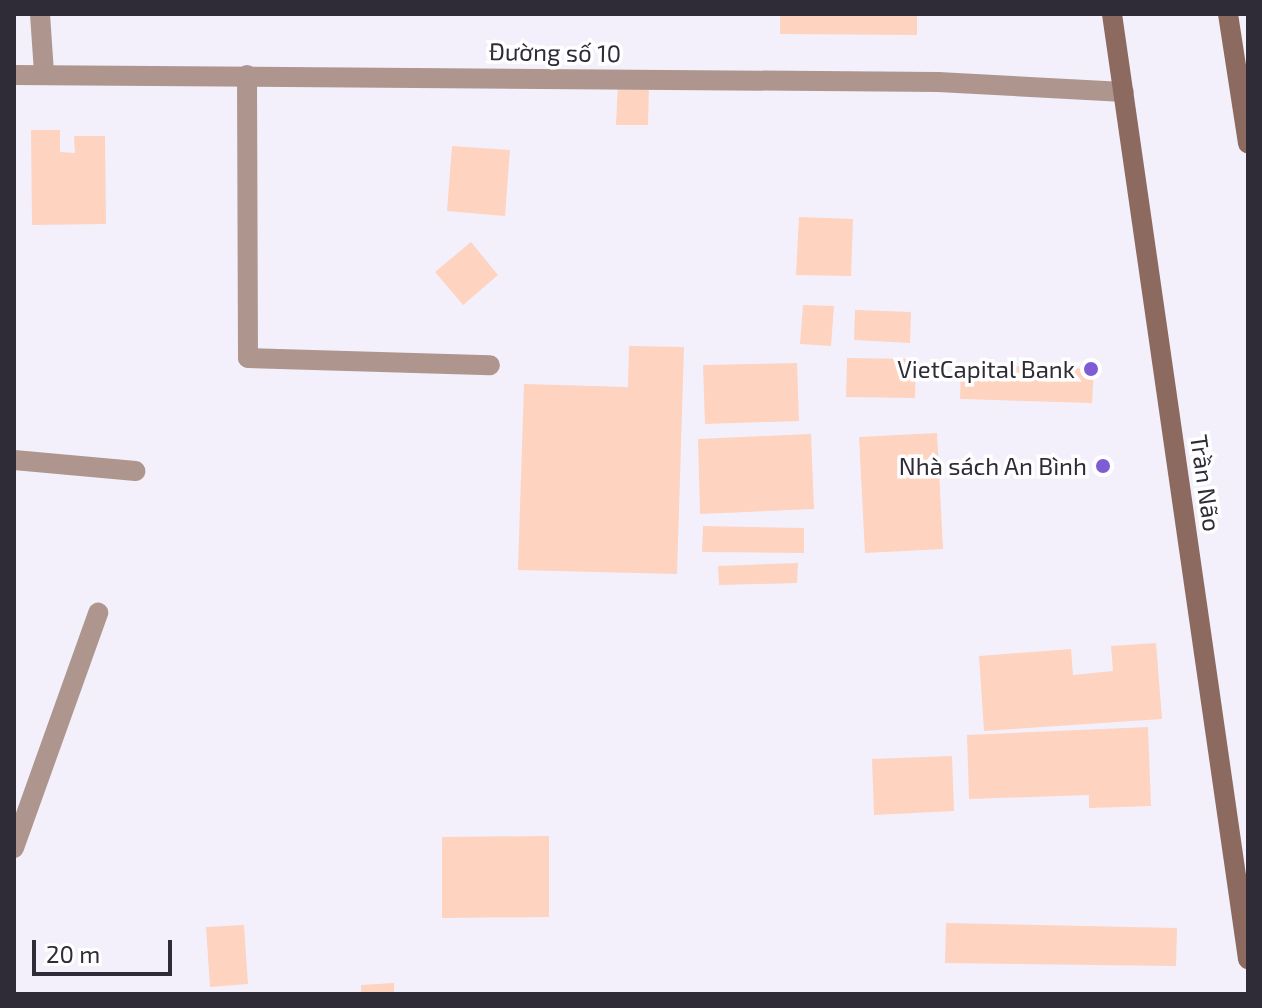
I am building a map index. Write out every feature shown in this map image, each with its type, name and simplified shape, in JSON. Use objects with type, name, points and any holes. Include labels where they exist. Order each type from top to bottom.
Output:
[{"type":"main road","name":"Trần Não","points":[[1112,14],[1248,959]]},
{"type":"main road","points":[[1228,14],[1248,143]]},
{"type":"street","points":[[40,14],[44,73]]},
{"type":"street","name":"Đường số 10","points":[[14,75],[938,82],[1124,92]]},
{"type":"street","points":[[247,75],[248,358],[490,365]]},
{"type":"street","points":[[14,460],[136,471]]},
{"type":"street","points":[[14,848],[98,613]]},
{"type":"building","points":[[780,14],[917,14],[917,35],[780,34]]},
{"type":"building","points":[[618,84],[649,85],[648,125],[616,125]]},
{"type":"building","points":[[31,130],[60,130],[60,152],[75,153],[74,136],[105,136],[106,224],[32,225]]},
{"type":"building","points":[[452,146],[510,150],[505,216],[447,211]]},
{"type":"building","points":[[799,217],[853,219],[851,276],[796,275]]},
{"type":"building","points":[[471,242],[498,275],[463,305],[435,272]]},
{"type":"building","points":[[803,305],[834,306],[831,346],[800,344]]},
{"type":"building","points":[[855,310],[911,312],[910,343],[854,340]]},
{"type":"building","points":[[629,346],[684,347],[677,574],[518,570],[524,384],[628,387]]},
{"type":"building","points":[[847,358],[916,359],[915,398],[846,397]]},
{"type":"building","points":[[797,363],[799,421],[705,424],[703,365]]},
{"type":"building","points":[[961,364],[1094,369],[1092,403],[960,399]]},
{"type":"building","points":[[937,433],[943,549],[865,553],[859,437]]},
{"type":"building","points":[[811,434],[814,509],[700,514],[698,439]]},
{"type":"building","points":[[703,526],[804,528],[804,553],[702,552]]},
{"type":"building","points":[[798,563],[797,583],[719,585],[718,566]]},
{"type":"building","points":[[1156,643],[1162,719],[984,731],[979,656],[1071,649],[1073,675],[1113,671],[1111,646]]},
{"type":"building","points":[[1148,727],[1151,806],[1089,808],[1089,795],[969,799],[967,735]]},
{"type":"building","points":[[952,756],[954,811],[874,815],[872,759]]},
{"type":"building","points":[[549,836],[549,917],[442,918],[442,837]]},
{"type":"building","points":[[946,923],[1177,928],[1176,966],[945,963]]},
{"type":"building","points":[[244,925],[248,984],[210,987],[206,927]]},
{"type":"building","points":[[394,983],[394,994],[361,994],[361,985]]},
{"type":"place","name":"VietCapital Bank","points":[[1091,369]]},
{"type":"place","name":"Nhà sách An Bình","points":[[1103,466]]}]
